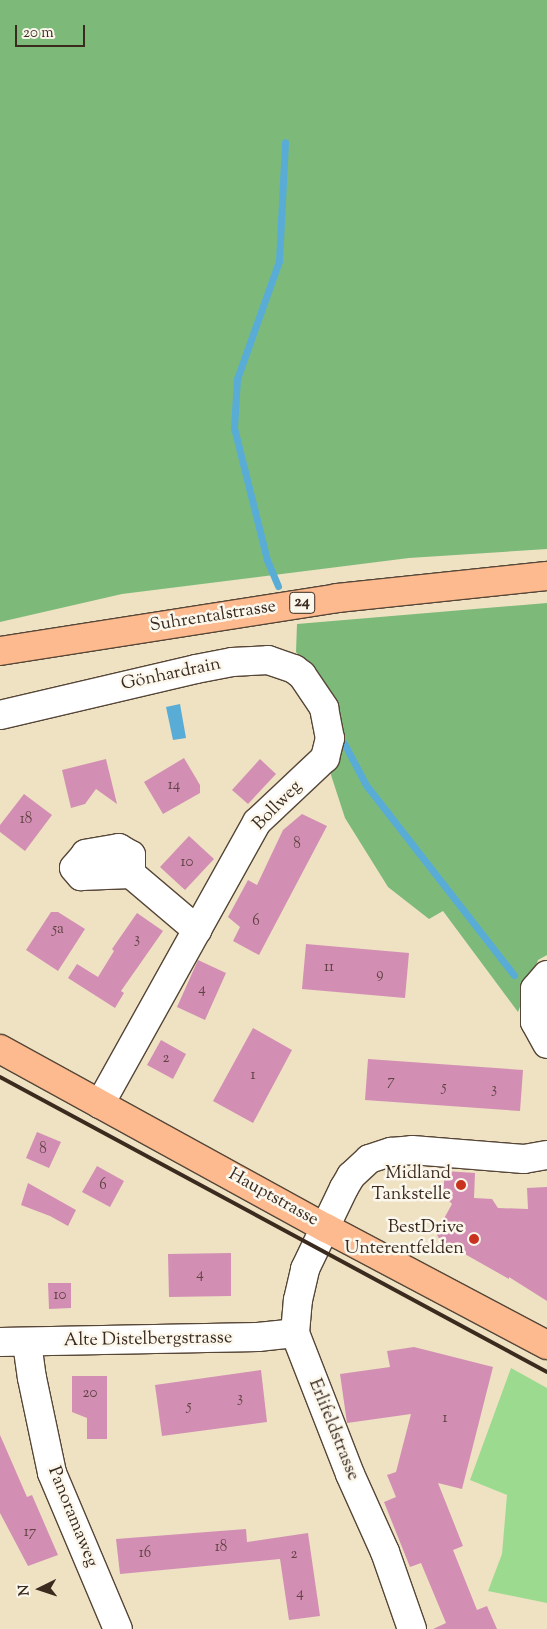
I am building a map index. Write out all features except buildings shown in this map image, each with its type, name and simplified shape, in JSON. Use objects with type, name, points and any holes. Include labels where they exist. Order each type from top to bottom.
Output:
[{"type":"main road","name":"Suhrentalstrasse","points":[[0,651],[337,598],[547,576]]},
{"type":"main road","name":"24","points":[[0,660],[58,642]]},
{"type":"main road","name":"Hauptstrasse","points":[[0,1049],[326,1228],[547,1345]]},
{"type":"street","name":"Gönhardrain","points":[[0,715],[196,669],[232,662],[268,660],[294,668],[302,675],[324,708]]},
{"type":"street","name":"Bollweg","points":[[100,1104],[257,822],[325,758],[330,738],[324,708]]},
{"type":"street","points":[[131,874],[197,930]]},
{"type":"street","points":[[547,975],[535,990],[535,1022],[547,1044]]},
{"type":"street","name":"Erlifeldstrasse","points":[[412,1629],[385,1552],[350,1474],[295,1333],[298,1300],[305,1268],[351,1176],[369,1160],[391,1152],[412,1150],[524,1159],[547,1155]]},
{"type":"street","name":"Alte Distelbergstrasse","points":[[0,1342],[249,1337],[295,1333]]},
{"type":"street","name":"Panoramaweg","points":[[27,1342],[32,1378],[52,1472],[118,1629]]},
{"type":"green space","points":[[0,0],[547,0],[547,549],[409,558],[122,594],[0,622]]},
{"type":"green space","points":[[547,603],[547,955],[538,960],[518,1012],[443,911],[429,919],[388,887],[345,818],[331,775],[334,703],[296,652],[297,624]]},
{"type":"green space","points":[[511,1368],[547,1388],[547,1603],[488,1591],[502,1554],[507,1495],[470,1480]]},
{"type":"water","points":[[180,704],[186,738],[173,740],[166,707]]},
{"type":"waterway","points":[[278,586],[267,560],[234,428],[237,379],[279,261],[285,142]]},
{"type":"waterway","points":[[344,743],[366,785],[514,975]]},
{"type":"railway","points":[[0,1077],[547,1372]]},
{"type":"place","name":"Midland Tankstelle","points":[[461,1185]]},
{"type":"place","name":"BestDrive Unterentfelden","points":[[474,1239]]}]
